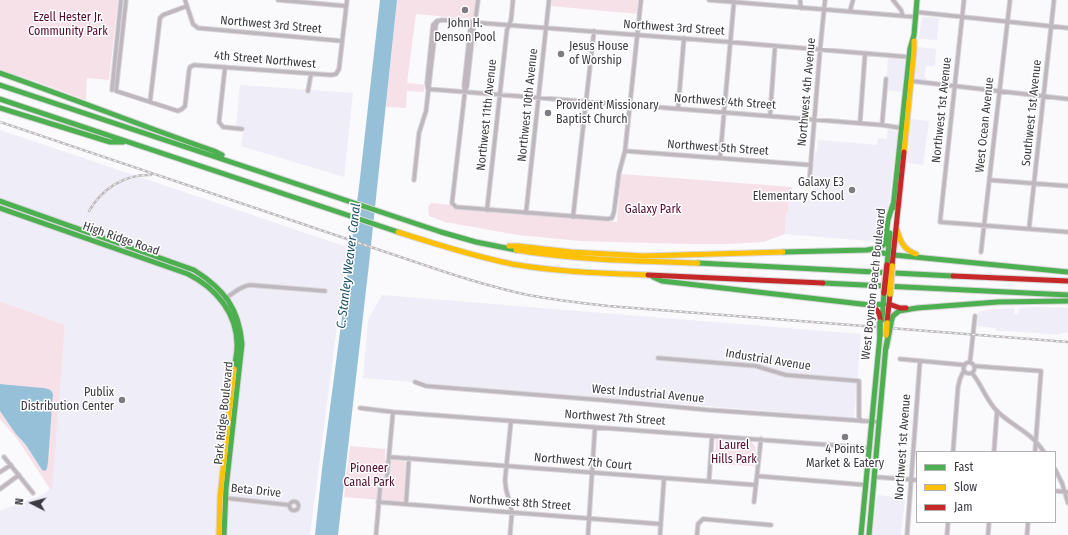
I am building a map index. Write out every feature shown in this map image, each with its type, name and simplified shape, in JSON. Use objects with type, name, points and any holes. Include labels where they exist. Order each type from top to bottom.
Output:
[{"type":"main road","name":"West Boynton Beach Boulevard","points":[[891,254],[896,230],[918,0]]},
{"type":"main road","name":"West Boynton Beach Boulevard","points":[[861,535],[880,335],[885,322],[891,254],[893,204],[901,128],[909,57],[914,35]]},
{"type":"main road","points":[[0,73],[214,151],[240,165]]},
{"type":"main road","points":[[0,84],[457,237],[527,253],[577,258],[1068,281]]},
{"type":"main road","points":[[0,99],[385,228],[457,251],[512,264],[568,271],[1068,295]]},
{"type":"main road","points":[[0,108],[110,142],[131,142]]},
{"type":"main road","points":[[901,128],[903,132],[901,150],[903,161]]},
{"type":"main road","name":"High Ridge Road","points":[[0,202],[132,251],[189,268],[225,299]]},
{"type":"main road","points":[[867,250],[879,248],[885,244],[888,220],[893,204]]},
{"type":"main road","name":"High Ridge Road","points":[[0,208],[75,231]]},
{"type":"main road","points":[[896,230],[901,242],[908,251],[936,259]]},
{"type":"main road","points":[[494,246],[518,246],[566,252],[644,256],[867,250],[936,259],[1068,272]]},
{"type":"main road","points":[[648,275],[662,281],[870,304],[886,304],[900,308],[998,302],[1068,301]]},
{"type":"main road","name":"Park Ridge Boulevard","points":[[219,535],[239,352],[234,324],[225,299]]},
{"type":"main road","points":[[870,304],[879,311],[885,322],[899,311],[917,308]]},
{"type":"main road","name":"West Boynton Beach Boulevard","points":[[869,535],[886,348],[889,336],[885,322]]},
{"type":"main road","points":[[868,465],[870,473],[868,499],[872,505]]},
{"type":"main road","name":"Park Ridge Boulevard","points":[[223,498],[224,535]]},
{"type":"street","points":[[114,90],[121,0]]},
{"type":"street","points":[[114,90],[126,0]]},
{"type":"street","points":[[114,90],[150,102],[160,18],[163,15],[187,6],[185,0]]},
{"type":"street","points":[[278,0],[312,1],[346,6]]},
{"type":"street","points":[[342,41],[346,0]]},
{"type":"street","points":[[478,0],[473,23],[464,86],[465,91],[452,203],[456,207],[608,219],[612,218],[614,212],[619,173],[625,151],[641,0]]},
{"type":"street","name":"Northwest 11th Avenue","points":[[487,210],[507,30],[511,20],[513,0]]},
{"type":"street","name":"Northwest 10th Avenue","points":[[526,213],[549,0]]},
{"type":"street","points":[[709,0],[742,1],[801,8],[903,16],[916,14],[962,17],[1068,28]]},
{"type":"street","points":[[800,0],[801,8]]},
{"type":"street","name":"Northwest 4th Avenue","points":[[809,185],[825,0]]},
{"type":"street","points":[[850,11],[854,0]]},
{"type":"street","points":[[894,0],[903,16]]},
{"type":"street","name":"Northwest 1st Avenue","points":[[964,0],[940,222],[985,225]]},
{"type":"street","name":"West Ocean Avenue","points":[[981,252],[1010,0]]},
{"type":"street","name":"Southwest 1st Avenue","points":[[1030,229],[1054,0]]},
{"type":"street","points":[[720,158],[729,42],[734,1]]},
{"type":"street","name":"Northwest 3rd Street","points":[[187,6],[193,24],[198,28],[342,41]]},
{"type":"street","name":"Northwest 3rd Street","points":[[428,89],[430,84],[430,63],[436,24],[438,20],[684,38],[909,57]]},
{"type":"street","points":[[573,217],[594,31]]},
{"type":"street","points":[[678,109],[684,38]]},
{"type":"street","name":"4th Street Northwest","points":[[150,102],[176,110],[182,109],[185,106],[190,67],[194,64],[332,75],[337,73],[339,69],[342,41]]},
{"type":"street","points":[[770,116],[775,46]]},
{"type":"street","points":[[860,123],[865,54]]},
{"type":"street","points":[[225,67],[219,122],[223,127],[242,129]]},
{"type":"street","points":[[308,91],[311,74]]},
{"type":"street","points":[[882,125],[886,79]]},
{"type":"street","points":[[911,81],[1068,99]]},
{"type":"street","points":[[414,180],[419,133],[426,111],[428,89]]},
{"type":"street","name":"Northwest 4th Street","points":[[428,89],[898,126],[901,128]]},
{"type":"street","name":"Northwest 5th Street","points":[[625,151],[811,166]]},
{"type":"street","points":[[989,180],[1068,186]]},
{"type":"street","points":[[985,225],[1068,232]]},
{"type":"street","points":[[225,299],[240,288],[250,285],[325,291]]},
{"type":"street","points":[[970,362],[975,316]]},
{"type":"street","name":"Industrial Avenue","points":[[658,358],[756,366],[782,375],[859,381],[859,417],[861,421]]},
{"type":"street","points":[[900,359],[965,364],[970,362]]},
{"type":"street","name":"Northwest 1st Avenue","points":[[906,535],[920,361]]},
{"type":"street","points":[[970,362],[974,366],[1041,371],[1034,451]]},
{"type":"street","points":[[953,451],[958,388],[965,364]]},
{"type":"street","points":[[972,373],[975,369],[974,366]]},
{"type":"street","points":[[964,370],[967,373],[972,373],[978,380],[985,396],[997,411],[1008,421],[1031,436],[1043,451]]},
{"type":"street","name":"West Industrial Avenue","points":[[415,382],[426,386],[709,410],[879,422]]},
{"type":"street","name":"Northwest 7th Street","points":[[360,408],[393,412],[870,448]]},
{"type":"street","points":[[994,451],[997,411]]},
{"type":"street","points":[[387,477],[393,412]]},
{"type":"street","points":[[510,535],[512,512],[505,480],[511,421]]},
{"type":"street","points":[[588,535],[595,427]]},
{"type":"street","points":[[709,481],[712,436]]},
{"type":"street","points":[[754,502],[761,439]]},
{"type":"street","points":[[4,457],[33,493]]},
{"type":"street","points":[[389,457],[409,458],[406,504]]},
{"type":"street","name":"Northwest 7th Court","points":[[409,458],[756,485]]},
{"type":"street","points":[[0,471],[11,466]]},
{"type":"street","points":[[1056,471],[1066,492],[1068,503]]},
{"type":"street","points":[[0,490],[19,475]]},
{"type":"street","points":[[757,476],[866,485]]},
{"type":"street","points":[[875,477],[916,480]]},
{"type":"street","points":[[660,535],[664,479]]},
{"type":"street","points":[[376,535],[380,489]]},
{"type":"street","points":[[1056,491],[1066,492]]},
{"type":"street","name":"Beta Drive","points":[[223,498],[289,505]]},
{"type":"street","name":"Northwest 8th Street","points":[[378,502],[660,524]]},
{"type":"street","points":[[697,535],[698,524],[703,519],[771,525]]},
{"type":"street","points":[[947,535],[948,523]]},
{"type":"street","points":[[988,523],[988,535]]},
{"type":"street","points":[[1027,535],[1028,523]]},
{"type":"shaded area","points":[[922,17],[939,18],[937,40],[919,39]]},
{"type":"shaded area","points":[[918,47],[936,49],[935,66],[926,66],[924,78],[927,78],[926,82],[916,79],[915,76]]},
{"type":"shaded area","points":[[888,58],[905,60],[902,92],[886,90]]},
{"type":"shaded area","points":[[240,85],[353,93],[344,177],[241,146],[244,127],[236,126]]},
{"type":"shaded area","points":[[910,119],[929,121],[923,165],[907,163]]},
{"type":"shaded area","name":"Galaxy E3 Elementary School","points":[[888,129],[898,132],[884,238],[881,242],[785,234],[786,212],[788,212],[789,197],[791,197],[791,194],[806,196],[806,198],[812,198],[814,196],[813,168],[818,140],[877,145],[878,138],[887,139]]},
{"type":"shaded area","points":[[0,130],[347,247],[310,535],[0,535],[0,511],[44,494],[51,489],[65,325],[0,301]]},
{"type":"shaded area","points":[[382,295],[861,334],[854,418],[363,378],[368,320]]},
{"type":"shaded area","points":[[1015,308],[1014,314],[1018,315],[1019,308],[1068,308],[1068,333],[1060,333],[1060,335],[996,331],[996,328],[977,326],[978,312],[993,309]]},
{"type":"shaded area","points":[[877,495],[905,498],[901,535],[872,535]]},
{"type":"green space","name":"Ezell Hester Jr. Community Park","points":[[0,0],[118,0],[109,80],[87,78],[86,100],[0,70]]},
{"type":"green space","points":[[397,0],[476,0],[474,15],[471,19],[416,14],[407,83],[425,85],[424,92],[407,91],[406,108],[386,107]]},
{"type":"green space","points":[[552,0],[640,0],[638,14],[551,6]]},
{"type":"green space","name":"Galaxy Park","points":[[621,174],[792,187],[791,197],[789,197],[788,212],[786,213],[785,234],[763,242],[727,244],[580,241],[518,235],[445,222],[429,216],[428,207],[431,203],[451,205],[455,209],[617,222]]},
{"type":"green space","points":[[0,301],[65,325],[52,489],[50,489],[18,440],[0,419],[0,411],[15,433],[26,445],[42,470],[45,471],[47,469],[53,394],[49,389],[0,384]]},
{"type":"green space","name":"Laurel Hills Park","points":[[716,439],[751,441],[756,447],[754,466],[712,464],[712,457],[715,457]]},
{"type":"green space","name":"Pioneer Canal Park","points":[[350,446],[385,449],[385,459],[406,462],[404,500],[402,502],[344,497]]},
{"type":"water","name":"C. Stanley Weaver Canal","points":[[380,0],[397,0],[338,535],[315,535],[322,469],[359,187]]},
{"type":"water","points":[[0,384],[43,388],[52,392],[48,462],[47,469],[45,471],[42,470],[26,445],[15,433],[0,411]]},
{"type":"railway","points":[[0,122],[445,272],[486,285],[528,295],[608,306],[1068,342]]},
{"type":"railway","points":[[89,211],[100,196],[115,184],[132,177],[151,175]]},
{"type":"traffic: fast","points":[[893,208],[910,49],[914,35],[917,0]]},
{"type":"traffic: fast","points":[[0,73],[222,155]]},
{"type":"traffic: fast","points":[[0,85],[441,232],[476,242],[516,250]]},
{"type":"traffic: fast","points":[[0,99],[398,232]]},
{"type":"traffic: fast","points":[[0,108],[110,142],[123,142]]},
{"type":"traffic: fast","points":[[0,201],[194,270],[205,277],[222,292],[237,320],[242,344],[226,488],[224,535]]},
{"type":"traffic: fast","points":[[783,252],[867,250],[879,248],[885,244],[888,220],[893,204]]},
{"type":"traffic: fast","points":[[0,208],[188,274],[198,280],[208,287],[223,303],[234,324],[237,347],[234,369]]},
{"type":"traffic: fast","points":[[887,265],[890,233]]},
{"type":"traffic: fast","points":[[873,251],[888,254]]},
{"type":"traffic: fast","points":[[894,255],[1068,272]]},
{"type":"traffic: fast","points":[[698,263],[953,276]]},
{"type":"traffic: fast","points":[[653,277],[662,281],[870,305],[884,304]]},
{"type":"traffic: fast","points":[[823,283],[1068,295]]},
{"type":"traffic: fast","points":[[882,320],[884,293]]},
{"type":"traffic: fast","points":[[891,322],[893,316],[899,311],[917,308],[998,302],[1068,301]]},
{"type":"traffic: fast","points":[[880,322],[880,335]]},
{"type":"traffic: fast","points":[[886,348],[891,322]]},
{"type":"traffic: fast","points":[[861,535],[880,335]]},
{"type":"traffic: fast","points":[[869,535],[886,345]]},
{"type":"traffic: slow","points":[[904,152],[914,41]]},
{"type":"traffic: slow","points":[[897,230],[903,245],[908,250],[916,254]]},
{"type":"traffic: slow","points":[[398,232],[469,254],[529,267],[597,273],[648,275]]},
{"type":"traffic: slow","points":[[509,246],[571,252],[644,256],[783,252]]},
{"type":"traffic: slow","points":[[516,250],[584,258],[698,263]]},
{"type":"traffic: slow","points":[[890,294],[892,266]]},
{"type":"traffic: slow","points":[[886,335],[887,323]]},
{"type":"traffic: slow","points":[[219,535],[220,497],[234,369]]},
{"type":"traffic: jam","points":[[892,266],[904,152]]},
{"type":"traffic: jam","points":[[884,293],[887,265]]},
{"type":"traffic: jam","points":[[648,275],[823,283]]},
{"type":"traffic: jam","points":[[953,276],[1068,281]]},
{"type":"traffic: jam","points":[[887,323],[890,294]]},
{"type":"traffic: jam","points":[[889,304],[900,308],[906,308]]},
{"type":"traffic: jam","points":[[870,305],[878,312],[880,322]]},
{"type":"place","name":"John H. Denson Pool","points":[[465,10]]},
{"type":"place","name":"Jesus House of Worship","points":[[561,54]]},
{"type":"place","name":"Provident Missionary Baptist Church","points":[[548,113]]},
{"type":"place","name":"Galaxy E3 Elementary School","points":[[852,190]]},
{"type":"place","name":"Publix Distribution Center","points":[[122,400]]},
{"type":"place","name":"4 Points Market & Eatery","points":[[845,437]]}]
